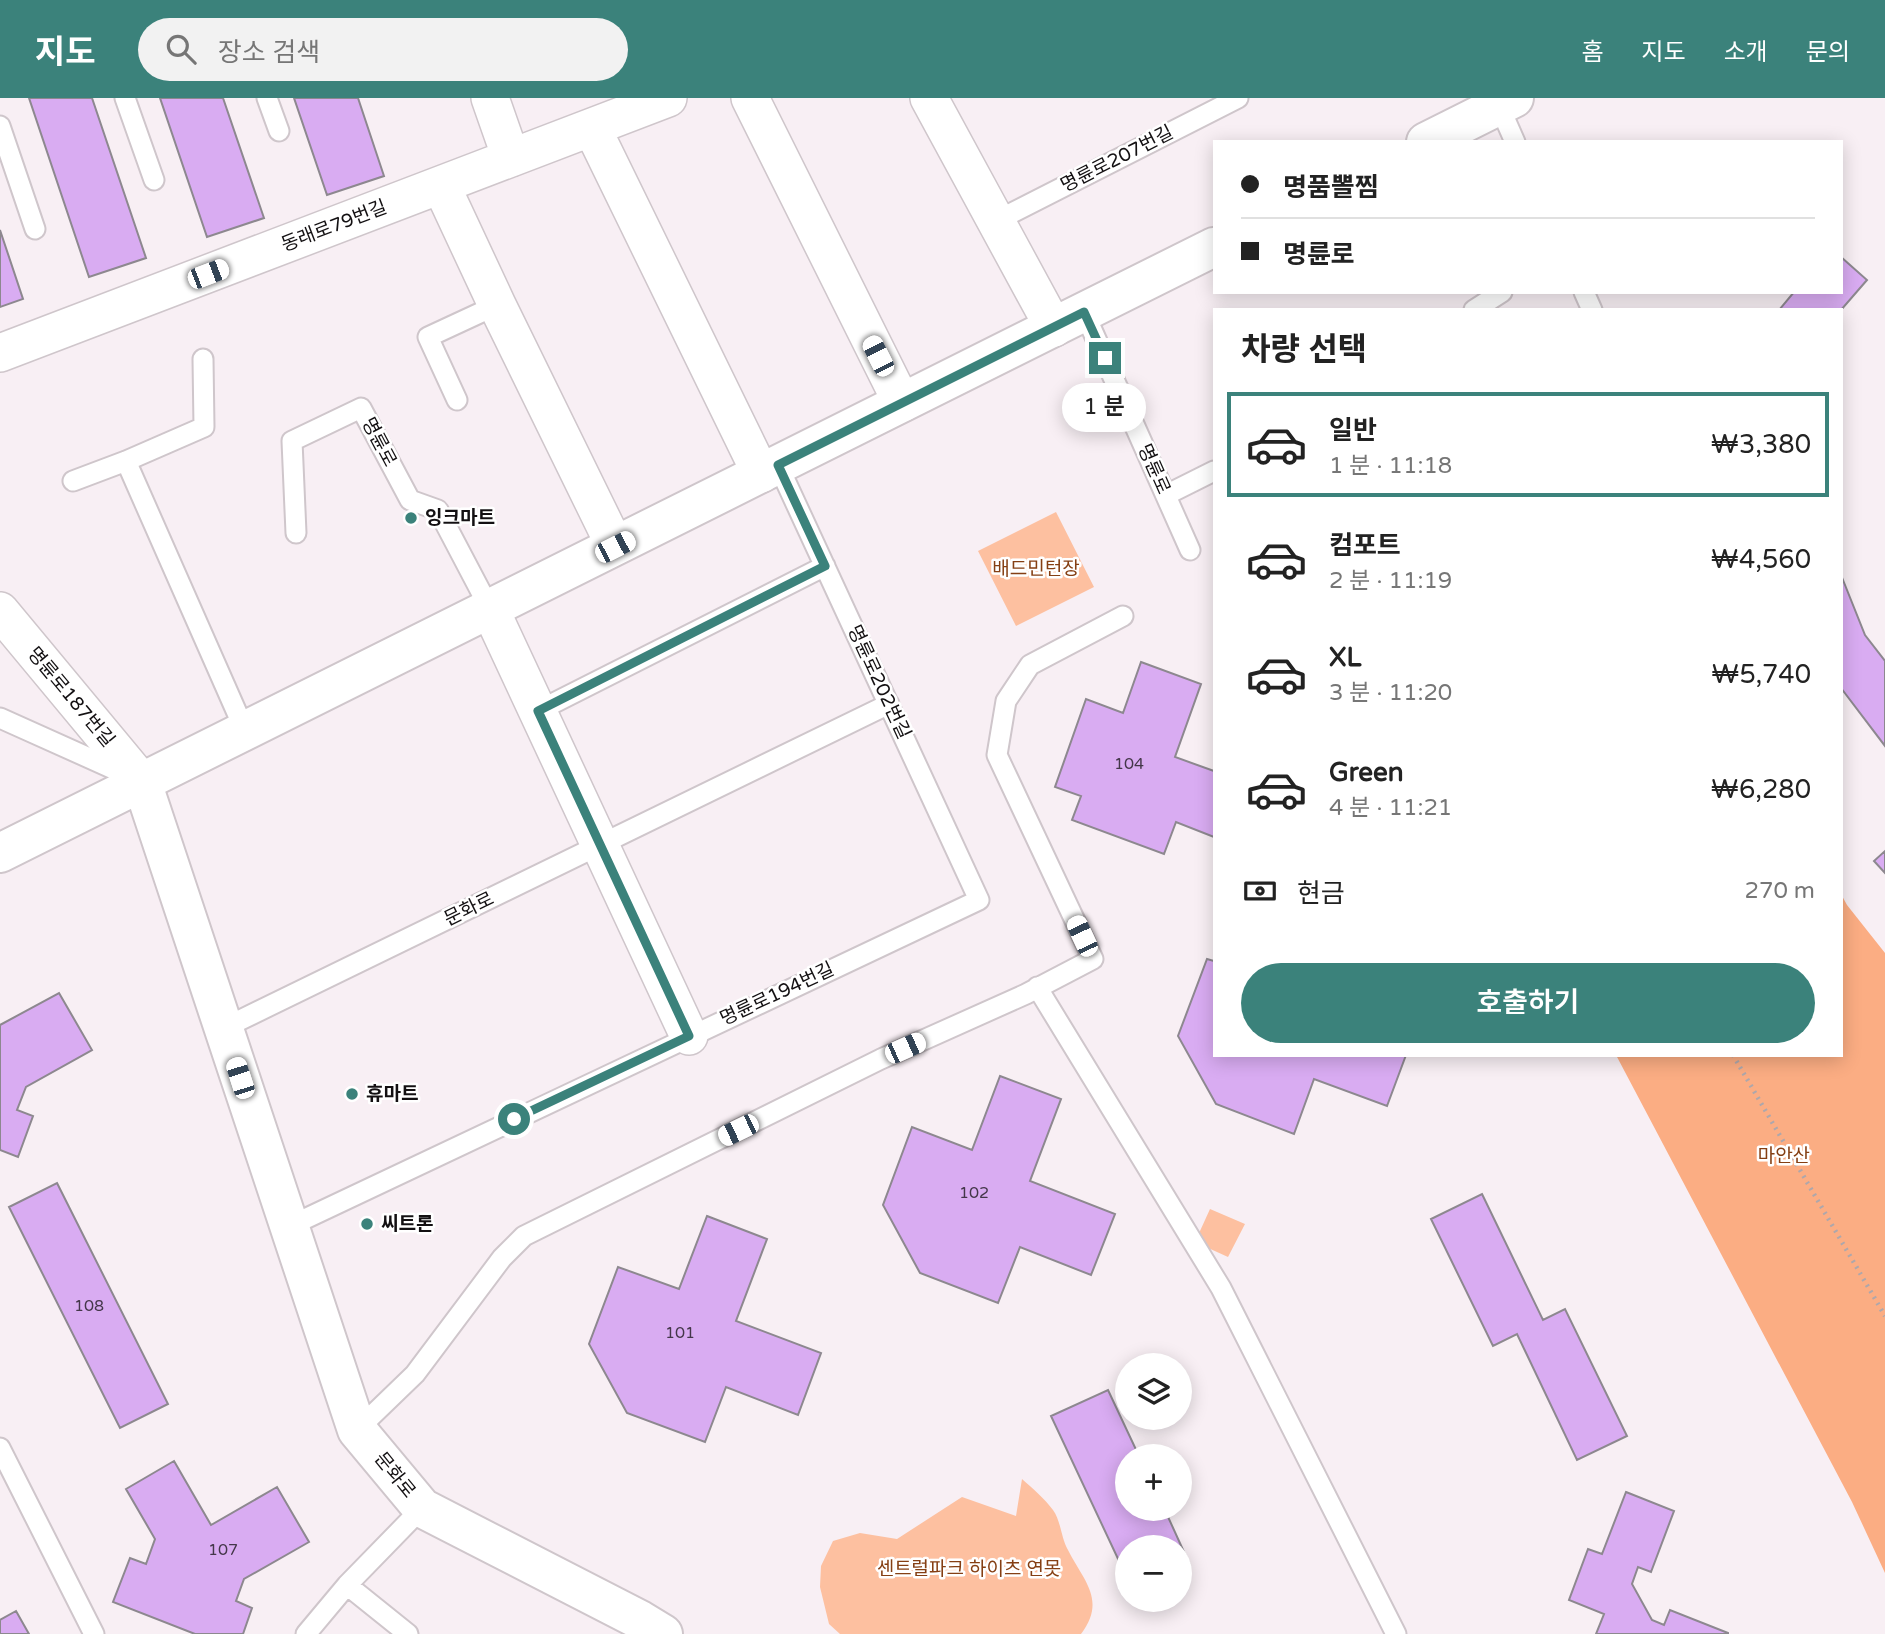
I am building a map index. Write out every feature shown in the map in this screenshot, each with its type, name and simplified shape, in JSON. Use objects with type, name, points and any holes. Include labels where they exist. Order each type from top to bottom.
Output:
[{"type":"main road","points":[[1430,140],[1502,100]]},
{"type":"main road","points":[[0,853],[1213,248]]},
{"type":"main road","name":"문화로","points":[[142,782],[357,1430],[422,1508],[663,1634]]},
{"type":"street","points":[[490,98],[511,158]]},
{"type":"street","points":[[750,98],[902,403]]},
{"type":"street","points":[[929,98],[996,221],[1069,320]]},
{"type":"street","name":"동래로79번길","points":[[0,353],[662,99]]},
{"type":"street","points":[[592,128],[770,469]]},
{"type":"street","points":[[441,185],[615,547]]},
{"type":"street","points":[[490,609],[689,1036]]},
{"type":"street","name":"명륜로187번길","points":[[0,611],[142,782]]},
{"type":"lane","points":[[125,98],[154,180]]},
{"type":"lane","points":[[267,98],[279,131]]},
{"type":"lane","name":"명륜로207번길","points":[[996,221],[1238,98]]},
{"type":"lane","points":[[1502,100],[1514,140]]},
{"type":"lane","points":[[0,126],[35,229]]},
{"type":"lane","points":[[1477,308],[1499,294]]},
{"type":"lane","points":[[457,400],[428,337],[498,305]]},
{"type":"lane","name":"명륜로","points":[[1069,320],[1166,495],[1190,550]]},
{"type":"lane","points":[[73,481],[204,427],[203,359]]},
{"type":"lane","name":"명륜로","points":[[296,533],[292,441],[361,408],[410,500],[438,510],[490,609]]},
{"type":"lane","points":[[126,461],[245,731]]},
{"type":"lane","name":"명륜로202번길","points":[[770,469],[825,566],[979,900]]},
{"type":"lane","points":[[1166,495],[1213,472]]},
{"type":"lane","points":[[538,711],[825,566]]},
{"type":"lane","points":[[357,1430],[415,1374],[502,1258],[524,1236],[881,1059],[1037,988],[1093,959],[997,755],[1006,701],[1030,665],[1123,616]]},
{"type":"lane","points":[[601,845],[889,704]]},
{"type":"lane","points":[[0,718],[142,782]]},
{"type":"lane","name":"문화로","points":[[224,1028],[601,845]]},
{"type":"lane","name":"명륜로194번길","points":[[689,1036],[979,900]]},
{"type":"lane","points":[[1037,988],[1220,1288],[1396,1634]]},
{"type":"lane","points":[[290,1226],[689,1036]]},
{"type":"lane","points":[[0,1448],[94,1634]]},
{"type":"lane","points":[[306,1634],[348,1585],[422,1508]]},
{"type":"lane","points":[[348,1585],[408,1634]]},
{"type":"path","points":[[1734,1057],[1885,1316]]},
{"type":"green space","name":"배드민턴장","points":[[1056,512],[1094,587],[1016,626],[978,551]]},
{"type":"green space","name":"마안산","points":[[1843,898],[1885,953],[1885,1573],[1852,1502],[1617,1057],[1843,1057]]},
{"type":"green space","points":[[1210,1209],[1245,1224],[1228,1257],[1195,1242]]},
{"type":"green space","name":"센트럴파크 하이츠 연못","points":[[1022,1479],[1053,1510],[1066,1545],[1090,1590],[1092,1611],[1081,1634],[840,1634],[829,1624],[820,1587],[821,1566],[833,1541],[860,1533],[897,1539],[962,1497],[1016,1516]]},
{"type":"building","points":[[29,98],[92,98],[146,258],[89,277]]},
{"type":"building","points":[[160,98],[223,98],[264,218],[207,237]]},
{"type":"building","points":[[294,98],[358,98],[384,176],[327,195]]},
{"type":"building","points":[[0,230],[23,299],[0,307]]},
{"type":"building","points":[[1843,259],[1867,280],[1843,308],[1781,308],[1792,294],[1843,294]]},
{"type":"building","points":[[1843,580],[1865,635],[1885,661],[1885,746],[1843,691]]},
{"type":"building","points":[[1141,662],[1201,684],[1175,757],[1213,771],[1213,837],[1176,822],[1164,854],[1072,820],[1081,796],[1055,787],[1086,699],[1123,713]]},
{"type":"building","points":[[1885,851],[1885,873],[1874,861]]},
{"type":"building","points":[[1207,959],[1213,961],[1213,1057],[1405,1057],[1387,1106],[1314,1079],[1294,1134],[1216,1104],[1178,1036]]},
{"type":"building","points":[[59,993],[92,1050],[26,1087],[17,1110],[33,1116],[18,1157],[0,1150],[0,1025]]},
{"type":"building","points":[[1000,1076],[1061,1099],[1030,1181],[1115,1214],[1091,1275],[1020,1247],[998,1303],[920,1273],[883,1205],[912,1127],[972,1150]]},
{"type":"building","points":[[57,1183],[168,1404],[120,1428],[9,1207]]},
{"type":"building","points":[[1482,1194],[1543,1320],[1565,1309],[1627,1436],[1577,1460],[1517,1334],[1493,1346],[1431,1219]]},
{"type":"building","points":[[707,1216],[767,1239],[736,1321],[821,1353],[798,1415],[726,1387],[705,1442],[627,1413],[589,1344],[618,1267],[679,1289]]},
{"type":"building","points":[[1108,1390],[1115,1405],[1115,1430],[1127,1430],[1133,1444],[1115,1444],[1115,1521],[1170,1521],[1176,1535],[1115,1535],[1115,1552],[1051,1416]]},
{"type":"building","points":[[174,1461],[211,1525],[277,1487],[309,1542],[244,1579],[236,1601],[252,1608],[243,1634],[195,1634],[113,1602],[130,1558],[146,1564],[155,1539],[126,1489]]},
{"type":"building","points":[[1626,1492],[1674,1511],[1651,1572],[1638,1567],[1632,1584],[1652,1620],[1664,1625],[1670,1610],[1728,1634],[1596,1634],[1604,1614],[1569,1600],[1588,1549],[1602,1554]]},
{"type":"building","points":[[16,1611],[29,1634],[0,1634],[0,1620]]},
{"type":"place","name":"잉크마트","points":[[411,518]]},
{"type":"place","name":"휴마트","points":[[352,1094]]},
{"type":"place","name":"씨트론","points":[[367,1224]]},
{"type":"route","points":[[514,1119],[689,1036],[538,711],[825,566],[778,465],[1084,312],[1105,358]]}]
